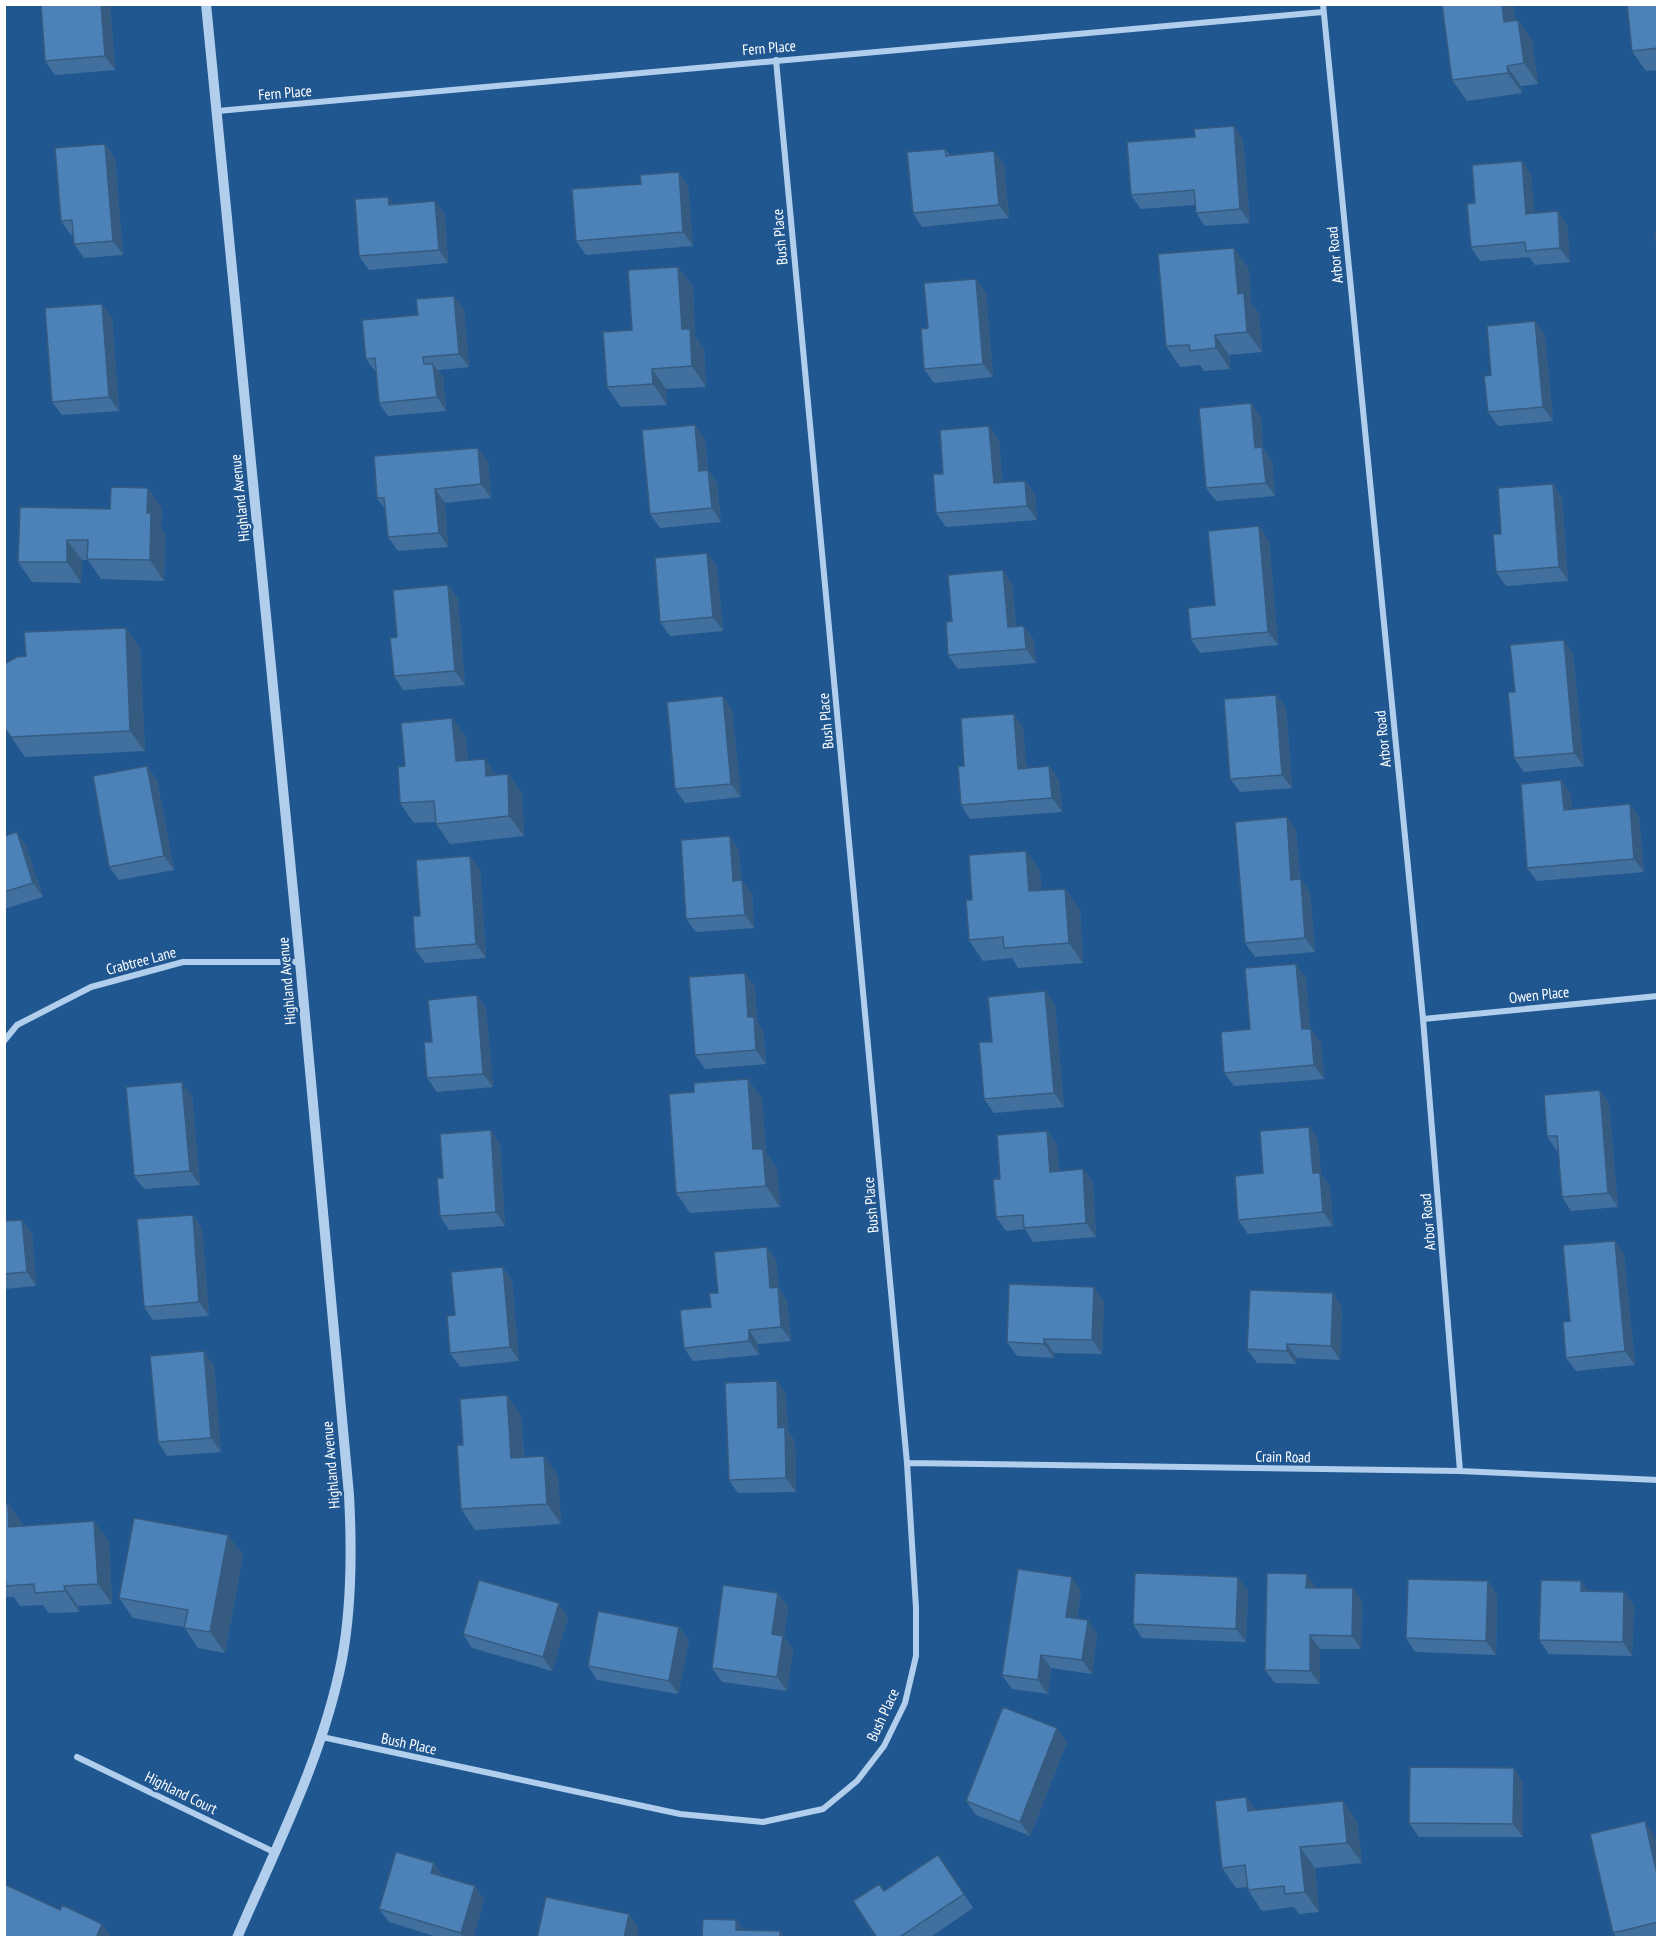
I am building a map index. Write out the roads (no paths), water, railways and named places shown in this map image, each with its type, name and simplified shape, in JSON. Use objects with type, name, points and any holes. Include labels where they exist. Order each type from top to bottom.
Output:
[{"type":"street","name":"Highland Avenue","points":[[206,4],[300,962],[350,1495],[352,1538],[351,1579],[342,1659],[321,1737],[237,1938]]},
{"type":"street","name":"Arbor Road","points":[[1323,4],[1423,1019],[1460,1471]]},
{"type":"street","name":"Fern Place","points":[[218,111],[1323,12]]},
{"type":"street","name":"Bush Place","points":[[321,1737],[680,1814],[763,1822],[823,1809],[857,1781],[884,1746],[905,1703],[916,1656],[916,1608],[907,1463],[776,60]]},
{"type":"street","name":"Crabtree Lane","points":[[4,1041],[17,1025],[91,987],[171,965],[183,962],[300,962]]},
{"type":"street","name":"Owen Place","points":[[1423,1019],[1658,996]]},
{"type":"street","name":"Crain Road","points":[[907,1463],[1460,1471],[1658,1480]]},
{"type":"street","name":"Highland Court","points":[[77,1757],[274,1852]]}]
